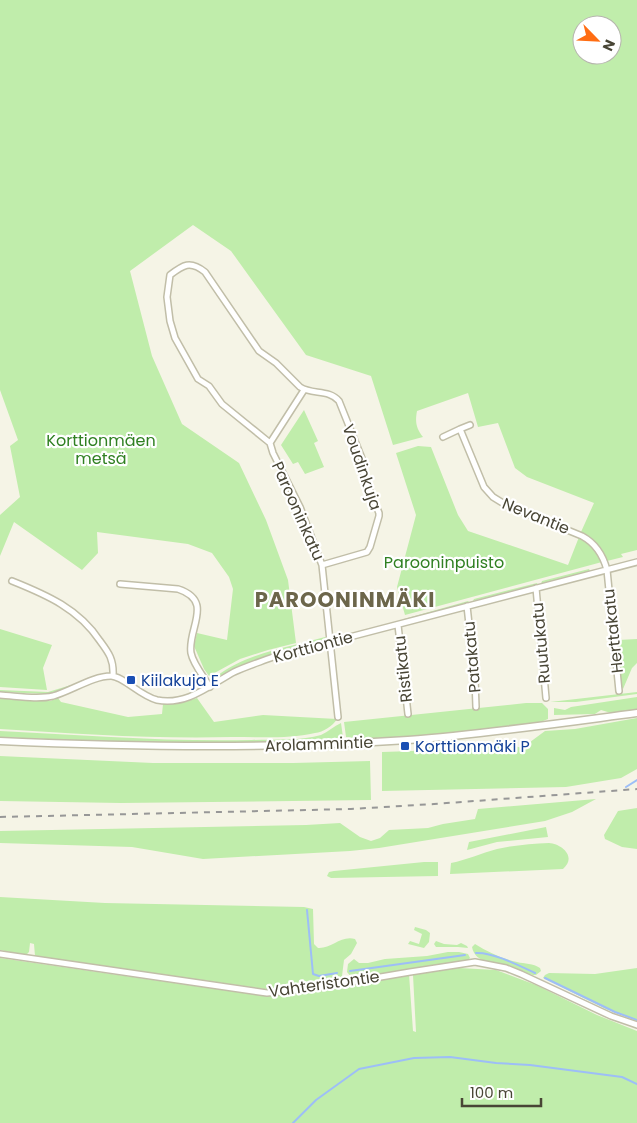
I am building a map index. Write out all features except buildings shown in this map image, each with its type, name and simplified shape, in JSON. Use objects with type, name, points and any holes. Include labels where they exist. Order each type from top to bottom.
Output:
[{"type":"street","points":[[270,443],[222,404],[209,386],[198,379],[176,338],[170,321],[167,297],[170,275],[185,264],[200,268],[205,272],[259,351],[276,363],[304,390]]},
{"type":"street","name":"Parooninkatu","points":[[304,390],[270,443],[273,453],[300,507],[322,565],[338,716]]},
{"type":"street","name":"Voudinkuja","points":[[304,390],[330,394],[339,401],[364,461],[364,476],[379,513],[367,552],[322,565]]},
{"type":"street","points":[[443,437],[470,425]]},
{"type":"street","name":"Nevantie","points":[[460,429],[484,487],[488,492],[506,505],[589,540],[599,551],[607,570]]},
{"type":"street","name":"Korttiontie","points":[[113,676],[122,679],[141,694],[164,701],[187,698],[235,672],[273,657],[637,562]]},
{"type":"street","name":"Herttakatu","points":[[607,570],[619,692]]},
{"type":"street","points":[[0,695],[50,696],[100,678],[113,676],[112,657],[84,621],[61,603],[43,593],[12,581]]},
{"type":"street","points":[[120,584],[178,589],[192,597],[198,612],[191,642],[191,653],[210,687]]},
{"type":"street","name":"Ruutukatu","points":[[536,588],[546,698]]},
{"type":"street","name":"Patakatu","points":[[467,606],[476,707]]},
{"type":"street","name":"Ristikatu","points":[[398,625],[408,714]]},
{"type":"street","name":"Arolammintie","points":[[0,741],[189,747],[327,744],[441,737],[637,713]]},
{"type":"street","name":"Vahteristontie","points":[[0,954],[267,994],[310,989],[418,970],[477,963],[521,974],[611,1016],[637,1025]]},
{"type":"green space","name":"Korttionmäen metsä","points":[[0,0],[637,0],[637,550],[621,554],[623,557],[607,561],[594,540],[581,532],[594,503],[527,477],[515,468],[498,423],[478,427],[468,393],[417,411],[417,425],[423,437],[393,445],[371,376],[306,355],[231,251],[193,225],[130,271],[152,356],[182,424],[239,463],[266,520],[288,580],[296,643],[240,659],[209,676],[194,646],[197,633],[227,640],[233,589],[229,577],[212,553],[188,544],[97,532],[98,553],[82,570],[14,522],[0,556],[0,515],[20,497],[10,446],[18,440],[0,390]]},
{"type":"green space","points":[[304,410],[318,441],[314,443],[324,467],[305,474],[298,462],[293,464],[281,445]]},
{"type":"green space","name":"Parooninpuisto","points":[[418,446],[431,447],[458,515],[468,531],[568,565],[579,537],[593,548],[602,562],[405,615],[397,587],[416,515],[396,453]]},
{"type":"green space","points":[[589,569],[590,571],[541,584],[542,581]]},
{"type":"green space","points":[[537,583],[538,585],[473,601],[474,599]]},
{"type":"green space","points":[[468,601],[470,603],[404,619]]},
{"type":"green space","points":[[0,629],[52,645],[43,668],[47,690],[0,687]]},
{"type":"green space","points":[[325,637],[322,641],[264,657],[240,666],[217,678],[217,676],[229,668],[255,656]]},
{"type":"green space","points":[[637,639],[637,663],[632,668],[623,689],[621,686],[618,640]]},
{"type":"green space","points":[[71,685],[48,694],[0,692],[0,690],[48,692]]},
{"type":"green space","points":[[637,692],[637,694],[576,702],[550,702]]},
{"type":"green space","points":[[637,697],[637,709],[611,713],[601,710],[595,714],[554,715],[554,708],[565,710],[571,707]]},
{"type":"green space","points":[[0,698],[50,701],[58,698],[61,702],[128,717],[162,714],[163,704],[185,702],[197,698],[214,722],[263,715],[337,719],[321,731],[284,737],[145,737],[29,731],[0,729]]},
{"type":"green space","points":[[526,703],[542,703],[548,709],[548,719],[538,723],[407,737],[362,739],[346,737],[344,722]]},
{"type":"green space","points":[[637,718],[637,769],[621,778],[566,787],[382,791],[382,752],[413,751],[427,747],[452,749],[511,745],[522,748],[545,731],[575,729]]},
{"type":"green space","points":[[341,723],[343,737],[322,741],[238,744],[115,742],[0,737],[0,731],[158,739],[287,739],[321,735]]},
{"type":"green space","points":[[0,756],[153,763],[370,761],[371,800],[121,803],[0,801]]},
{"type":"green space","points":[[596,799],[572,812],[545,821],[350,851],[203,859],[132,847],[0,843],[0,831],[340,823],[360,837],[371,841],[380,838],[389,830],[428,828],[475,819],[478,809]]},
{"type":"green space","points":[[637,808],[637,849],[622,847],[605,839],[604,835],[618,811]]},
{"type":"green space","points":[[546,827],[548,837],[497,842],[467,850],[469,842]]},
{"type":"green space","points":[[549,843],[559,846],[566,852],[569,860],[563,869],[450,874],[451,863],[503,848]]},
{"type":"green space","points":[[438,862],[438,876],[331,878],[327,876],[329,872],[334,871]]},
{"type":"green space","points":[[0,897],[105,903],[304,907],[313,909],[314,944],[318,948],[350,938],[355,939],[357,943],[351,954],[344,960],[342,976],[339,980],[294,988],[264,989],[35,956],[34,944],[30,943],[29,952],[26,955],[0,950]]},
{"type":"green space","points":[[415,927],[430,933],[429,942],[424,948],[408,944],[410,941],[419,944],[422,934],[414,930]]},
{"type":"green space","points":[[436,941],[444,944],[457,945],[461,943],[468,948],[436,947],[434,944]]},
{"type":"green space","points":[[475,944],[506,959],[535,965],[541,971],[533,975],[482,960],[474,953],[472,947]]},
{"type":"green space","points":[[448,952],[468,954],[470,958],[467,961],[358,977],[351,977],[347,972],[348,964],[354,959],[359,963],[368,963],[385,959],[427,956]]},
{"type":"green space","points":[[0,958],[265,996],[286,995],[409,974],[413,1031],[416,1032],[413,975],[459,968],[496,970],[536,985],[597,1015],[637,1031],[637,1123],[0,1123]]},
{"type":"green space","points":[[637,968],[637,1021],[606,1009],[543,978],[549,973],[595,974]]},
{"type":"waterway","points":[[626,787],[637,780]]},
{"type":"waterway","points":[[307,910],[313,974],[319,976],[337,973]]},
{"type":"waterway","points":[[476,953],[498,957],[535,973]]},
{"type":"waterway","points":[[350,971],[465,955]]},
{"type":"waterway","points":[[545,978],[615,1012],[637,1020]]},
{"type":"waterway","points":[[293,1123],[316,1100],[359,1069],[414,1058],[450,1057],[530,1065],[622,1077],[637,1084]]},
{"type":"railway","points":[[0,817],[351,809],[637,789]]},
{"type":"place","name":"Kiilakuja E","points":[[131,680]]},
{"type":"place","name":"Korttionmäki P","points":[[405,746]]},
{"type":"district","name":"PAROONINMÄKI","points":[[345,599]]}]
